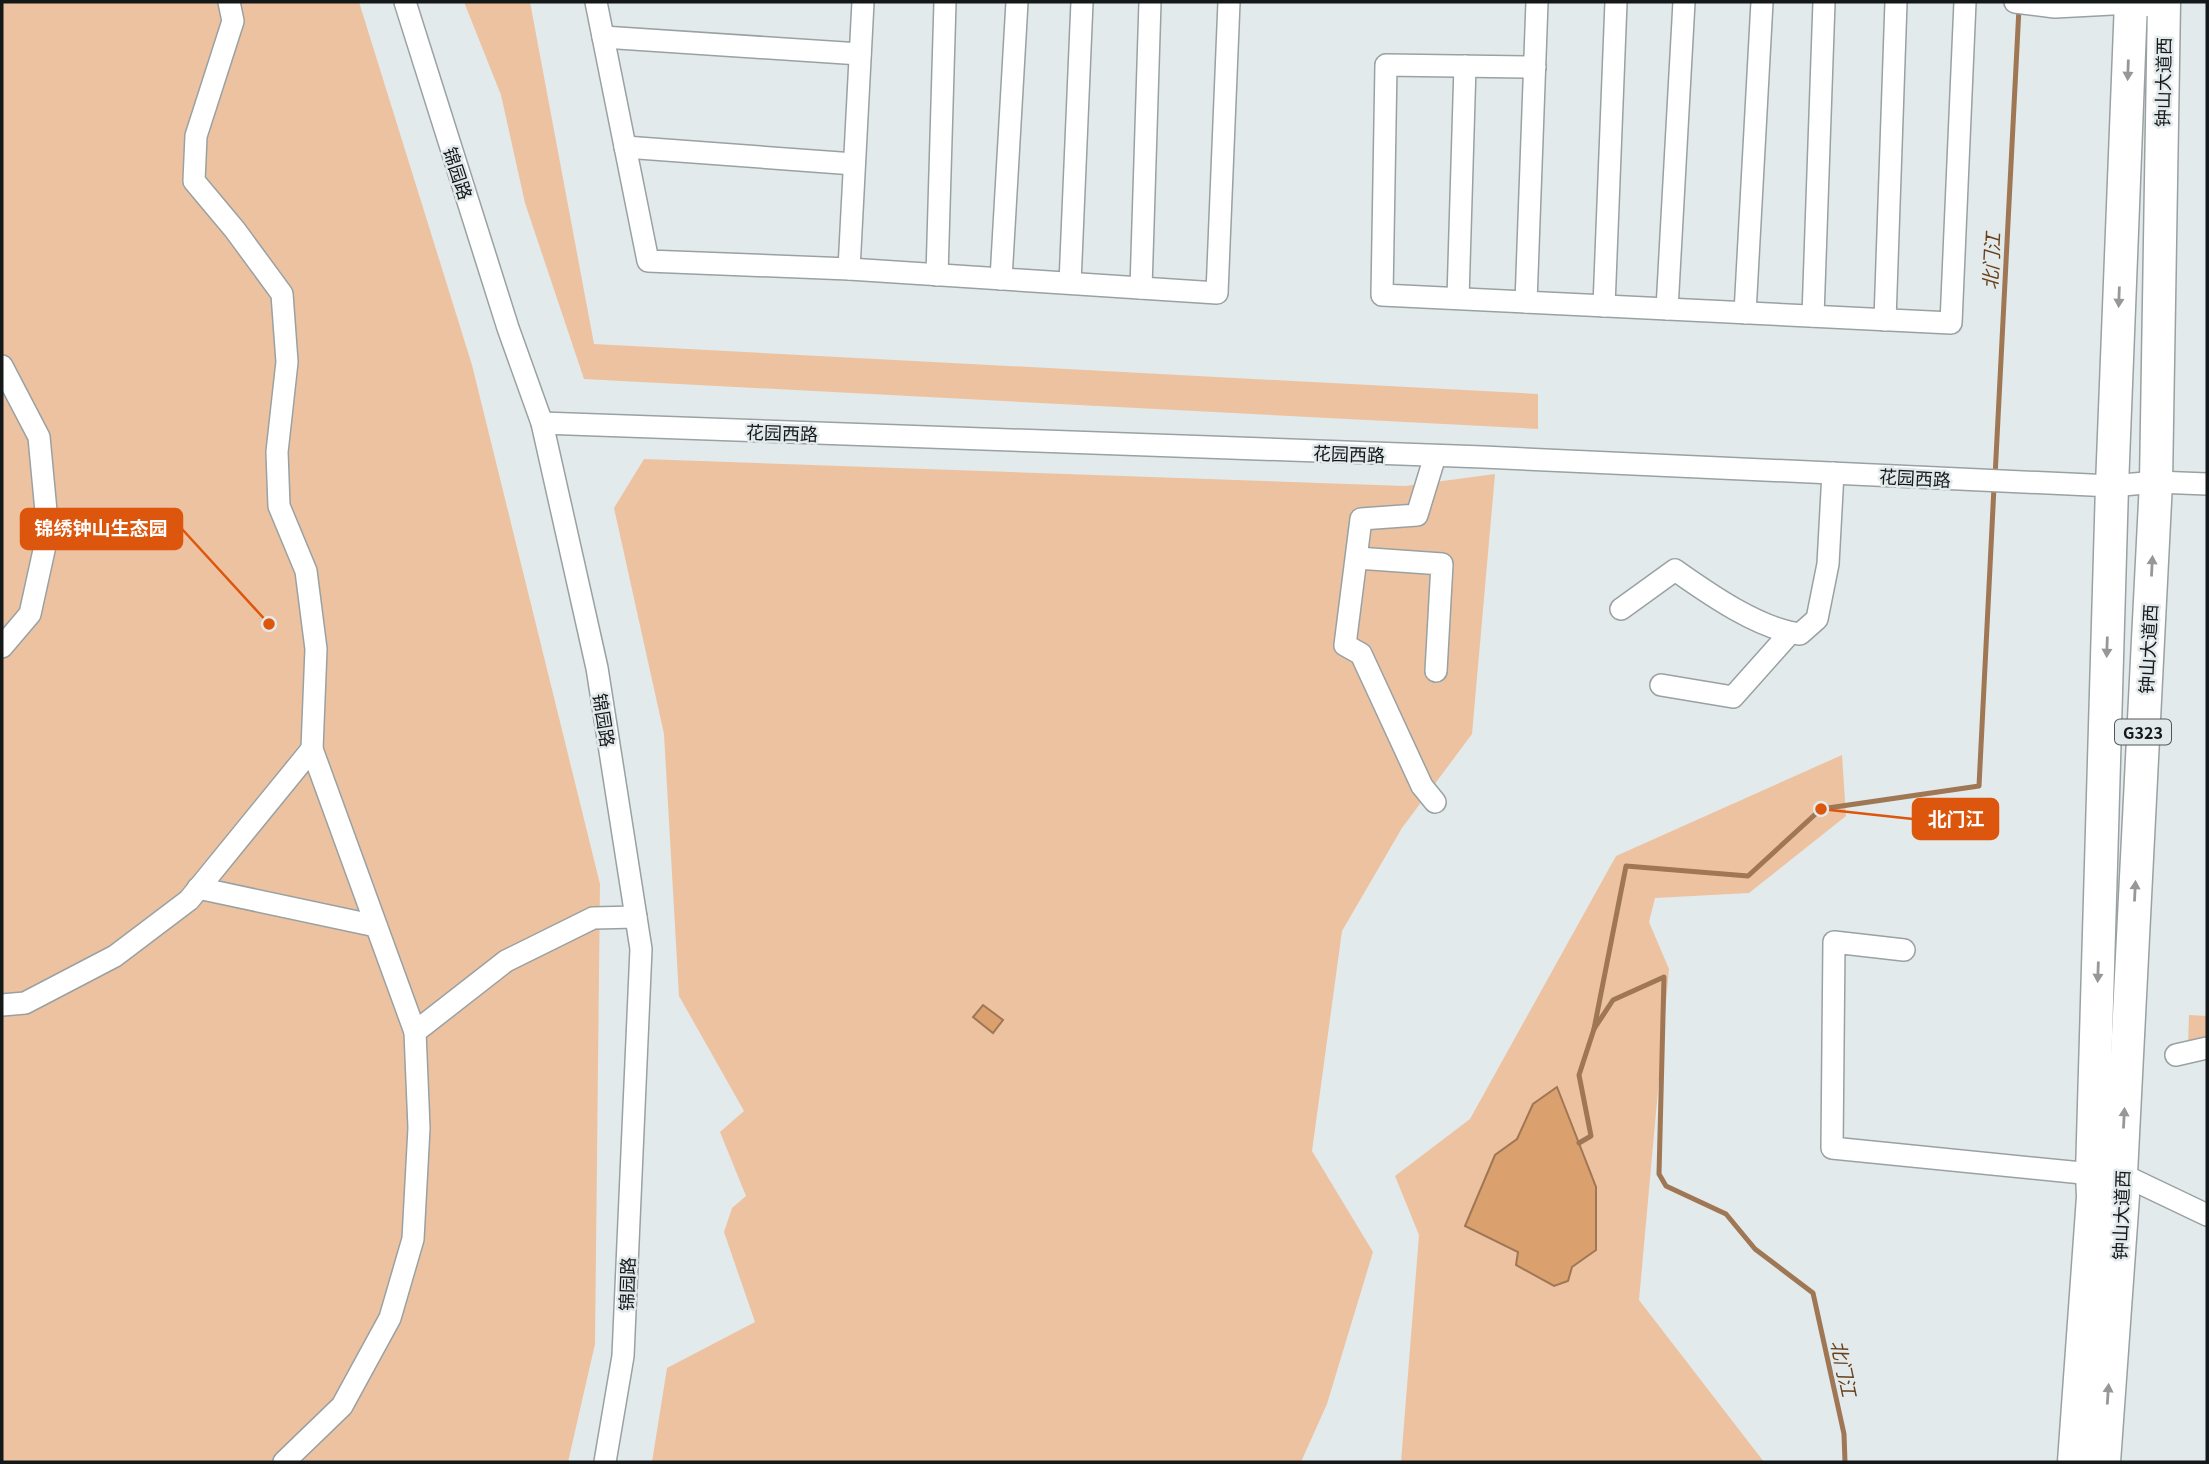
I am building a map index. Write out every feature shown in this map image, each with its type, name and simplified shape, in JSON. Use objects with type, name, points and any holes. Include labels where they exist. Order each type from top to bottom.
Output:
[{"type":"highway","name":"钟山大道西","points":[[2104,1462],[2123,1196],[2106,1174],[2112,486],[2131,2]]},
{"type":"highway","name":"钟山大道西","points":[[2074,1462],[2093,1196],[2106,1174],[2156,482],[2163,5]]},
{"type":"street","points":[[229,2],[233,21],[196,136],[194,181],[235,230],[282,294],[287,362],[277,452],[279,506],[306,571],[316,649],[312,749],[415,1032],[419,1128],[413,1239],[390,1318],[342,1406],[284,1462]]},
{"type":"street","name":"锦园路","points":[[405,2],[508,328],[542,423],[597,668],[641,949],[623,1356],[605,1462]]},
{"type":"street","points":[[596,2],[648,261],[849,269],[1217,293],[1230,2]]},
{"type":"street","points":[[849,269],[863,2]]},
{"type":"street","points":[[936,275],[945,2]]},
{"type":"street","points":[[1001,279],[1017,2]]},
{"type":"street","points":[[1070,283],[1082,2]]},
{"type":"street","points":[[1141,288],[1150,2]]},
{"type":"street","points":[[1526,302],[1537,2]]},
{"type":"street","points":[[1604,306],[1616,2]]},
{"type":"street","points":[[1667,309],[1684,2]]},
{"type":"street","points":[[1745,313],[1762,2]]},
{"type":"street","points":[[1813,316],[1824,2]]},
{"type":"street","points":[[1885,320],[1896,2]]},
{"type":"street","points":[[1535,67],[1387,65],[1382,295],[1951,323],[1965,2]]},
{"type":"street","points":[[2021,3],[2055,7],[2131,2],[2163,5]]},
{"type":"street","points":[[603,37],[860,54]]},
{"type":"street","points":[[1458,298],[1465,66]]},
{"type":"street","points":[[625,147],[854,164]]},
{"type":"street","points":[[2,366],[39,437],[48,532],[30,614],[2,647]]},
{"type":"street","name":"花园西路","points":[[542,423],[1435,456],[2112,486],[2156,482],[2207,484]]},
{"type":"street","points":[[1435,456],[1417,515],[1362,519],[1345,645],[1361,654],[1422,786],[1435,802]]},
{"type":"street","points":[[1621,609],[1675,570],[1713,597],[1782,631],[1800,634],[1817,619],[1828,564],[1833,473]]},
{"type":"street","points":[[1357,558],[1442,564],[1436,671]]},
{"type":"street","points":[[1661,685],[1733,697],[1790,632]]},
{"type":"street","points":[[2,1005],[24,1003],[115,956],[189,900],[312,749]]},
{"type":"street","points":[[198,888],[376,926]]},
{"type":"street","points":[[415,1032],[506,961],[593,918],[636,917]]},
{"type":"street","points":[[1904,950],[1834,942],[1832,1148],[2106,1174],[2207,1215]]},
{"type":"street","points":[[2176,1055],[2207,1048]]},
{"type":"shaded area","points":[[2,2],[359,2],[472,365],[600,884],[595,1344],[568,1462],[2,1462]]},
{"type":"shaded area","points":[[464,2],[530,2],[594,344],[1538,394],[1538,429],[584,379],[525,203],[501,95]]},
{"type":"shaded area","points":[[644,459],[1405,486],[1495,474],[1472,734],[1402,828],[1342,931],[1312,1151],[1373,1252],[1327,1404],[1301,1462],[652,1462],[667,1368],[755,1322],[724,1232],[732,1208],[746,1196],[720,1132],[744,1111],[679,996],[664,734],[614,508]]},
{"type":"shaded area","points":[[1842,755],[1846,816],[1749,893],[1655,898],[1649,922],[1669,969],[1639,1300],[1764,1462],[1401,1462],[1419,1235],[1395,1176],[1470,1119],[1616,856]]},
{"type":"shaded area","points":[[983,1005],[1003,1020],[993,1033],[973,1017]]},
{"type":"shaded area","points":[[2189,1015],[2207,1016],[2207,1042],[2188,1046]]},
{"type":"shaded area","points":[[1557,1087],[1596,1187],[1596,1250],[1572,1267],[1568,1281],[1554,1286],[1516,1265],[1518,1252],[1465,1226],[1495,1155],[1517,1139],[1533,1104]]},
{"type":"waterway","name":"北门江","points":[[1995,477],[2019,8]]},
{"type":"waterway","name":"北门江","points":[[1845,1462],[1844,1434],[1813,1293],[1755,1249],[1726,1214],[1666,1186],[1659,1174],[1664,977],[1613,1000],[1594,1029],[1626,866],[1748,876],[1821,809],[1979,786],[1994,487]]},
{"type":"waterway","points":[[1579,1143],[1591,1136],[1579,1075],[1594,1029]]},
{"type":"place","name":"锦绣钟山生态园","points":[[269,624]]},
{"type":"place","name":"北门江","points":[[1821,809]]}]
